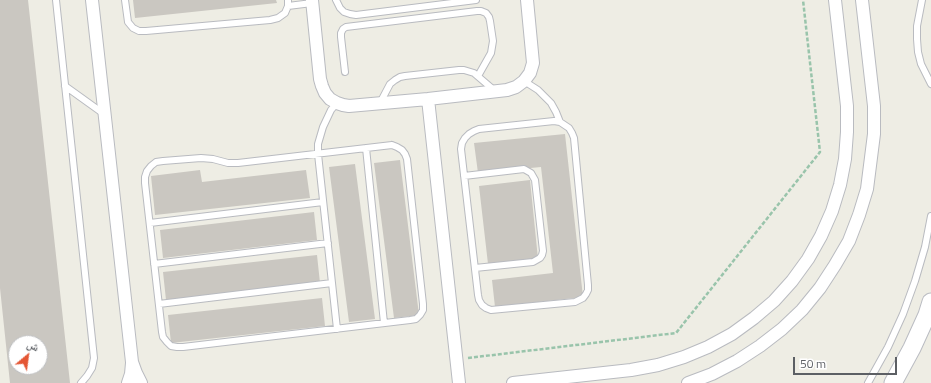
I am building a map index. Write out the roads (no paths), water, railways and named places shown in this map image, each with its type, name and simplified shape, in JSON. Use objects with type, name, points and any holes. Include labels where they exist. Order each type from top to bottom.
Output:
[{"type":"street","points":[[92,0],[132,362],[131,374],[128,383]]},
{"type":"street","points":[[312,2],[322,86],[325,93],[330,98],[337,103],[349,106],[507,90],[516,87],[524,81],[530,73],[533,63],[527,0]]},
{"type":"street","points":[[513,383],[631,370],[658,365],[684,357],[708,347],[732,334],[774,301],[792,281],[808,259],[824,230],[840,186],[845,159],[847,106],[835,0]]},
{"type":"street","points":[[688,383],[712,374],[737,361],[782,329],[802,310],[820,288],[835,266],[849,241],[859,216],[867,189],[874,134],[874,106],[862,0]]},
{"type":"street","points":[[428,98],[459,383]]},
{"type":"street","points":[[893,383],[912,348],[931,302]]},
{"type":"street","points":[[132,362],[141,383]]},
{"type":"lane","points":[[56,0],[94,358],[92,368],[82,383]]},
{"type":"lane","points":[[125,0],[128,22],[133,28],[139,31],[270,20],[278,18],[285,13],[288,3],[312,2]]},
{"type":"lane","points":[[336,0],[344,12],[356,15],[476,0]]},
{"type":"lane","points":[[922,0],[917,26],[918,52],[921,64],[931,84]]},
{"type":"lane","points":[[345,72],[341,33],[346,27],[481,11],[486,13],[489,17],[492,41],[491,53],[478,76]]},
{"type":"lane","points":[[380,103],[390,84],[400,77],[405,76],[464,70],[474,73],[495,91]]},
{"type":"lane","points":[[524,81],[544,96],[553,108],[560,122]]},
{"type":"lane","points":[[65,86],[105,115]]},
{"type":"lane","points":[[337,103],[331,110],[323,127],[318,144],[337,329]]},
{"type":"lane","points":[[554,121],[560,122],[569,128],[574,138],[588,285],[586,294],[583,298],[575,302],[491,310],[486,308],[479,300],[461,149],[462,143],[468,134],[479,129],[554,121]]},
{"type":"lane","points":[[397,147],[402,150],[407,159],[423,310],[416,319],[177,347],[171,346],[163,338],[145,177],[151,166],[156,162],[201,158],[228,163],[238,163],[366,148],[397,147]]},
{"type":"lane","points":[[366,148],[384,323]]},
{"type":"lane","points":[[464,176],[524,169],[532,173],[535,180],[543,251],[540,258],[533,262],[475,268]]},
{"type":"lane","points":[[150,223],[323,202]]},
{"type":"lane","points":[[868,383],[888,347],[903,314],[925,247],[931,216]]},
{"type":"lane","points":[[154,264],[328,243]]},
{"type":"lane","points":[[159,304],[332,282]]}]
